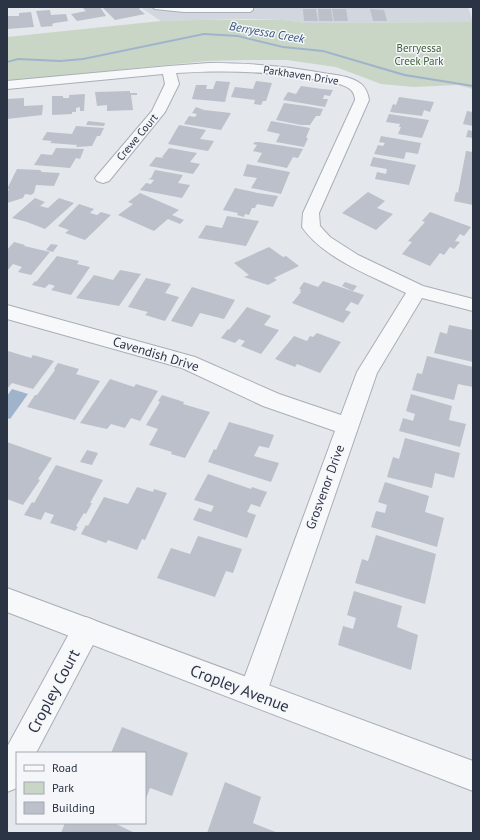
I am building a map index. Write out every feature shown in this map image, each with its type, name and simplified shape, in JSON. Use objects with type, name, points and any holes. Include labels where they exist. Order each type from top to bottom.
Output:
[{"type":"street","name":"Parkhaven Drive","points":[[7,85],[54,82],[169,70],[220,67],[290,71],[345,82],[359,90],[362,95],[362,100],[311,213],[311,227],[324,241],[352,259],[417,291],[473,305]]},
{"type":"street","name":"Crewe Court","points":[[103,178],[158,112],[172,84],[169,70]]},
{"type":"street","name":"Grosvenor Drive","points":[[253,692],[346,426],[367,372],[417,291]]},
{"type":"street","name":"Cavendish Drive","points":[[7,312],[188,362],[271,400],[346,426]]},
{"type":"street","name":"Cropley Avenue","points":[[7,600],[473,776]]},
{"type":"street","name":"Cropley Court","points":[[21,752],[86,630]]},
{"type":"street","points":[[7,777],[16,760]]},
{"type":"lane","points":[[155,7],[250,10],[250,7]]},
{"type":"shaded area","points":[[140,7],[468,7],[473,22],[306,23],[284,20],[247,19],[161,21]]},
{"type":"green space","name":"Berryessa Creek Park","points":[[284,20],[306,23],[473,22],[473,89],[458,85],[414,87],[381,84],[336,67],[287,60],[207,61],[7,81],[7,37],[161,21]]},
{"type":"water","points":[[12,389],[28,394],[10,419],[7,418],[7,396]]},
{"type":"building","points":[[82,7],[100,7],[106,16],[77,21],[71,14],[86,11]]},
{"type":"building","points":[[102,7],[134,7],[140,8],[139,9],[145,14],[115,20]]},
{"type":"building","points":[[303,9],[316,9],[318,21],[304,21]]},
{"type":"building","points":[[318,9],[331,9],[333,21],[319,21]]},
{"type":"building","points":[[332,9],[346,9],[348,21],[334,21]]},
{"type":"building","points":[[370,9],[384,10],[387,21],[373,21]]},
{"type":"building","points":[[50,10],[51,15],[66,14],[68,21],[52,24],[53,26],[41,27],[36,11]]},
{"type":"building","points":[[31,12],[34,27],[7,29],[7,16],[19,16],[19,13]]},
{"type":"building","points":[[216,81],[230,82],[225,102],[192,99],[196,85],[207,85],[206,89],[213,89]]},
{"type":"building","points":[[256,81],[272,83],[266,101],[263,101],[261,105],[254,104],[255,100],[231,97],[235,87],[253,89]]},
{"type":"building","points":[[301,86],[333,90],[330,96],[324,95],[323,99],[328,99],[325,107],[283,100],[288,92],[296,94]]},
{"type":"building","points":[[130,91],[130,93],[137,93],[137,95],[131,95],[133,110],[107,111],[107,105],[97,106],[95,92]]},
{"type":"building","points":[[85,94],[84,111],[80,111],[80,107],[76,108],[76,112],[72,112],[72,114],[52,115],[52,96],[63,96],[63,98],[69,98],[69,95]]},
{"type":"building","points":[[399,97],[434,102],[430,112],[424,110],[422,116],[390,112],[393,104],[396,105]]},
{"type":"building","points":[[24,98],[24,106],[43,105],[42,115],[7,119],[7,99]]},
{"type":"building","points":[[284,103],[323,109],[320,116],[316,116],[310,125],[301,125],[276,120]]},
{"type":"building","points":[[196,107],[204,110],[231,113],[221,130],[184,124],[189,116],[195,117],[197,114],[192,113]]},
{"type":"building","points":[[467,111],[473,112],[473,126],[463,124]]},
{"type":"building","points":[[389,114],[429,120],[422,138],[398,134],[401,127],[399,127],[400,124],[386,122]]},
{"type":"building","points":[[88,121],[105,123],[104,126],[86,125]]},
{"type":"building","points":[[271,121],[310,128],[304,147],[276,142],[280,134],[267,131]]},
{"type":"building","points":[[179,125],[206,130],[200,139],[214,141],[208,151],[168,144]]},
{"type":"building","points":[[76,126],[104,128],[100,136],[97,136],[92,146],[76,147],[77,145],[50,143],[52,141],[42,140],[47,132],[72,134]]},
{"type":"building","points":[[468,130],[473,131],[473,138],[466,137]]},
{"type":"building","points":[[381,136],[421,143],[418,154],[406,152],[404,159],[374,154],[378,145],[383,146],[385,143],[379,142]]},
{"type":"building","points":[[255,142],[303,149],[298,158],[293,157],[287,168],[257,162],[262,153],[253,151],[257,145],[253,144]]},
{"type":"building","points":[[56,148],[84,149],[80,159],[76,158],[70,168],[34,165],[41,154],[52,155]]},
{"type":"building","points":[[169,148],[197,153],[190,162],[200,164],[193,174],[149,166],[156,157],[164,158],[162,157]]},
{"type":"building","points":[[466,151],[473,152],[473,205],[454,201],[456,192],[458,193]]},
{"type":"building","points":[[373,157],[416,165],[409,185],[375,179],[377,172],[386,174],[387,169],[370,166]]},
{"type":"building","points":[[247,164],[290,172],[281,194],[251,188],[257,178],[243,176]]},
{"type":"building","points":[[17,169],[60,173],[54,186],[36,185],[34,193],[31,195],[25,194],[23,198],[7,203],[7,194],[9,189],[7,189]]},
{"type":"building","points":[[155,170],[183,175],[178,183],[190,185],[182,198],[140,190],[146,183],[151,184],[154,180],[148,179],[151,178]]},
{"type":"building","points":[[235,188],[278,196],[273,207],[257,204],[255,208],[252,208],[249,215],[245,214],[244,217],[237,215],[238,213],[223,210]]},
{"type":"building","points":[[368,192],[385,201],[377,208],[393,214],[376,230],[342,213]]},
{"type":"building","points":[[140,193],[179,210],[172,215],[184,220],[180,224],[168,219],[154,231],[118,215],[133,204],[128,202]]},
{"type":"building","points":[[35,198],[45,202],[40,206],[48,208],[59,198],[74,203],[45,229],[12,218]]},
{"type":"building","points":[[79,204],[94,209],[90,213],[97,215],[101,212],[111,215],[85,240],[65,233],[69,230],[58,226]]},
{"type":"building","points":[[430,212],[471,227],[464,236],[460,234],[455,241],[460,242],[454,249],[450,247],[444,255],[440,253],[430,266],[402,254],[412,242],[408,241],[425,222],[422,221]]},
{"type":"building","points":[[227,216],[259,221],[246,246],[198,238],[206,225],[222,228]]},
{"type":"building","points":[[14,242],[50,252],[31,275],[18,272],[22,267],[13,264],[7,271],[7,250]]},
{"type":"building","points":[[51,244],[58,245],[53,252],[46,250]]},
{"type":"building","points":[[269,247],[283,257],[286,256],[299,266],[274,278],[277,280],[268,285],[244,277],[249,275],[234,263]]},
{"type":"building","points":[[57,256],[79,261],[77,264],[90,267],[71,295],[51,290],[55,286],[49,284],[45,288],[32,285]]},
{"type":"building","points":[[120,270],[141,274],[119,306],[76,298],[94,275],[113,280]]},
{"type":"building","points":[[146,278],[171,284],[165,293],[179,297],[165,321],[145,315],[148,312],[128,307]]},
{"type":"building","points":[[323,281],[364,295],[358,305],[351,302],[345,310],[351,312],[343,323],[292,303],[301,292],[301,289],[299,289],[304,282],[318,287]]},
{"type":"building","points":[[345,282],[357,286],[353,291],[342,286]]},
{"type":"building","points":[[192,287],[235,300],[224,319],[200,313],[192,327],[171,321]]},
{"type":"building","points":[[247,307],[271,316],[264,325],[279,330],[261,354],[241,346],[245,341],[239,339],[235,343],[221,338]]},
{"type":"building","points":[[449,325],[473,330],[473,362],[434,353],[440,332],[447,334]]},
{"type":"building","points":[[317,333],[341,342],[320,373],[297,364],[295,367],[275,359],[294,336],[307,341],[310,336],[313,337]]},
{"type":"building","points":[[8,351],[31,358],[33,355],[54,361],[33,389],[12,383],[7,389]]},
{"type":"building","points":[[427,356],[473,367],[473,387],[458,384],[454,400],[412,390],[417,373],[422,374]]},
{"type":"building","points":[[58,363],[79,369],[76,374],[100,381],[75,420],[27,407],[55,370],[54,369]]},
{"type":"building","points":[[110,379],[134,387],[136,384],[158,391],[140,421],[131,418],[125,428],[111,424],[107,429],[80,423]]},
{"type":"building","points":[[411,394],[452,406],[449,420],[466,424],[460,447],[399,431],[403,418],[413,421],[415,414],[406,411]]},
{"type":"building","points":[[162,395],[184,402],[183,404],[210,412],[185,458],[171,454],[172,452],[149,445],[158,429],[146,425],[160,402],[158,401]]},
{"type":"building","points":[[229,422],[274,435],[269,448],[259,446],[254,456],[279,463],[271,482],[208,462],[214,449],[216,450]]},
{"type":"building","points":[[405,438],[460,453],[454,478],[435,473],[432,488],[387,477],[393,457],[399,459]]},
{"type":"building","points":[[7,442],[52,458],[38,479],[40,480],[23,505],[7,499]]},
{"type":"building","points":[[87,450],[98,453],[92,465],[80,462]]},
{"type":"building","points":[[56,465],[103,480],[90,503],[92,503],[86,514],[84,513],[76,526],[78,527],[75,531],[50,523],[54,515],[45,512],[41,520],[24,515],[32,502],[34,503]]},
{"type":"building","points":[[208,474],[251,489],[252,487],[267,492],[260,507],[251,504],[247,512],[256,515],[247,538],[193,520],[199,508],[211,512],[214,506],[194,500]]},
{"type":"building","points":[[385,482],[429,496],[425,512],[444,518],[437,547],[371,527],[376,511],[385,513],[387,505],[378,502]]},
{"type":"building","points":[[137,487],[153,492],[154,489],[167,493],[145,540],[142,539],[137,550],[108,540],[106,543],[81,534],[86,525],[88,526],[104,497],[128,504]]},
{"type":"building","points":[[376,535],[436,554],[425,604],[355,583],[362,559],[368,561]]},
{"type":"building","points":[[198,536],[242,549],[233,573],[226,571],[215,597],[157,578],[171,548],[190,554]]},
{"type":"building","points":[[354,591],[402,606],[397,627],[418,635],[411,670],[338,645],[343,626],[353,629],[356,618],[347,615]]},
{"type":"building","points":[[122,727],[188,753],[172,796],[150,788],[146,798],[146,752],[111,752]]},
{"type":"building","points":[[225,782],[261,797],[253,823],[278,833],[207,833]]},
{"type":"building","points":[[65,824],[116,824],[135,833],[61,833]]},
{"type":"waterway","name":"Berryessa Creek","points":[[7,62],[18,59],[60,61],[83,59],[204,34],[238,36],[283,47],[323,51],[404,75],[473,86]]}]
